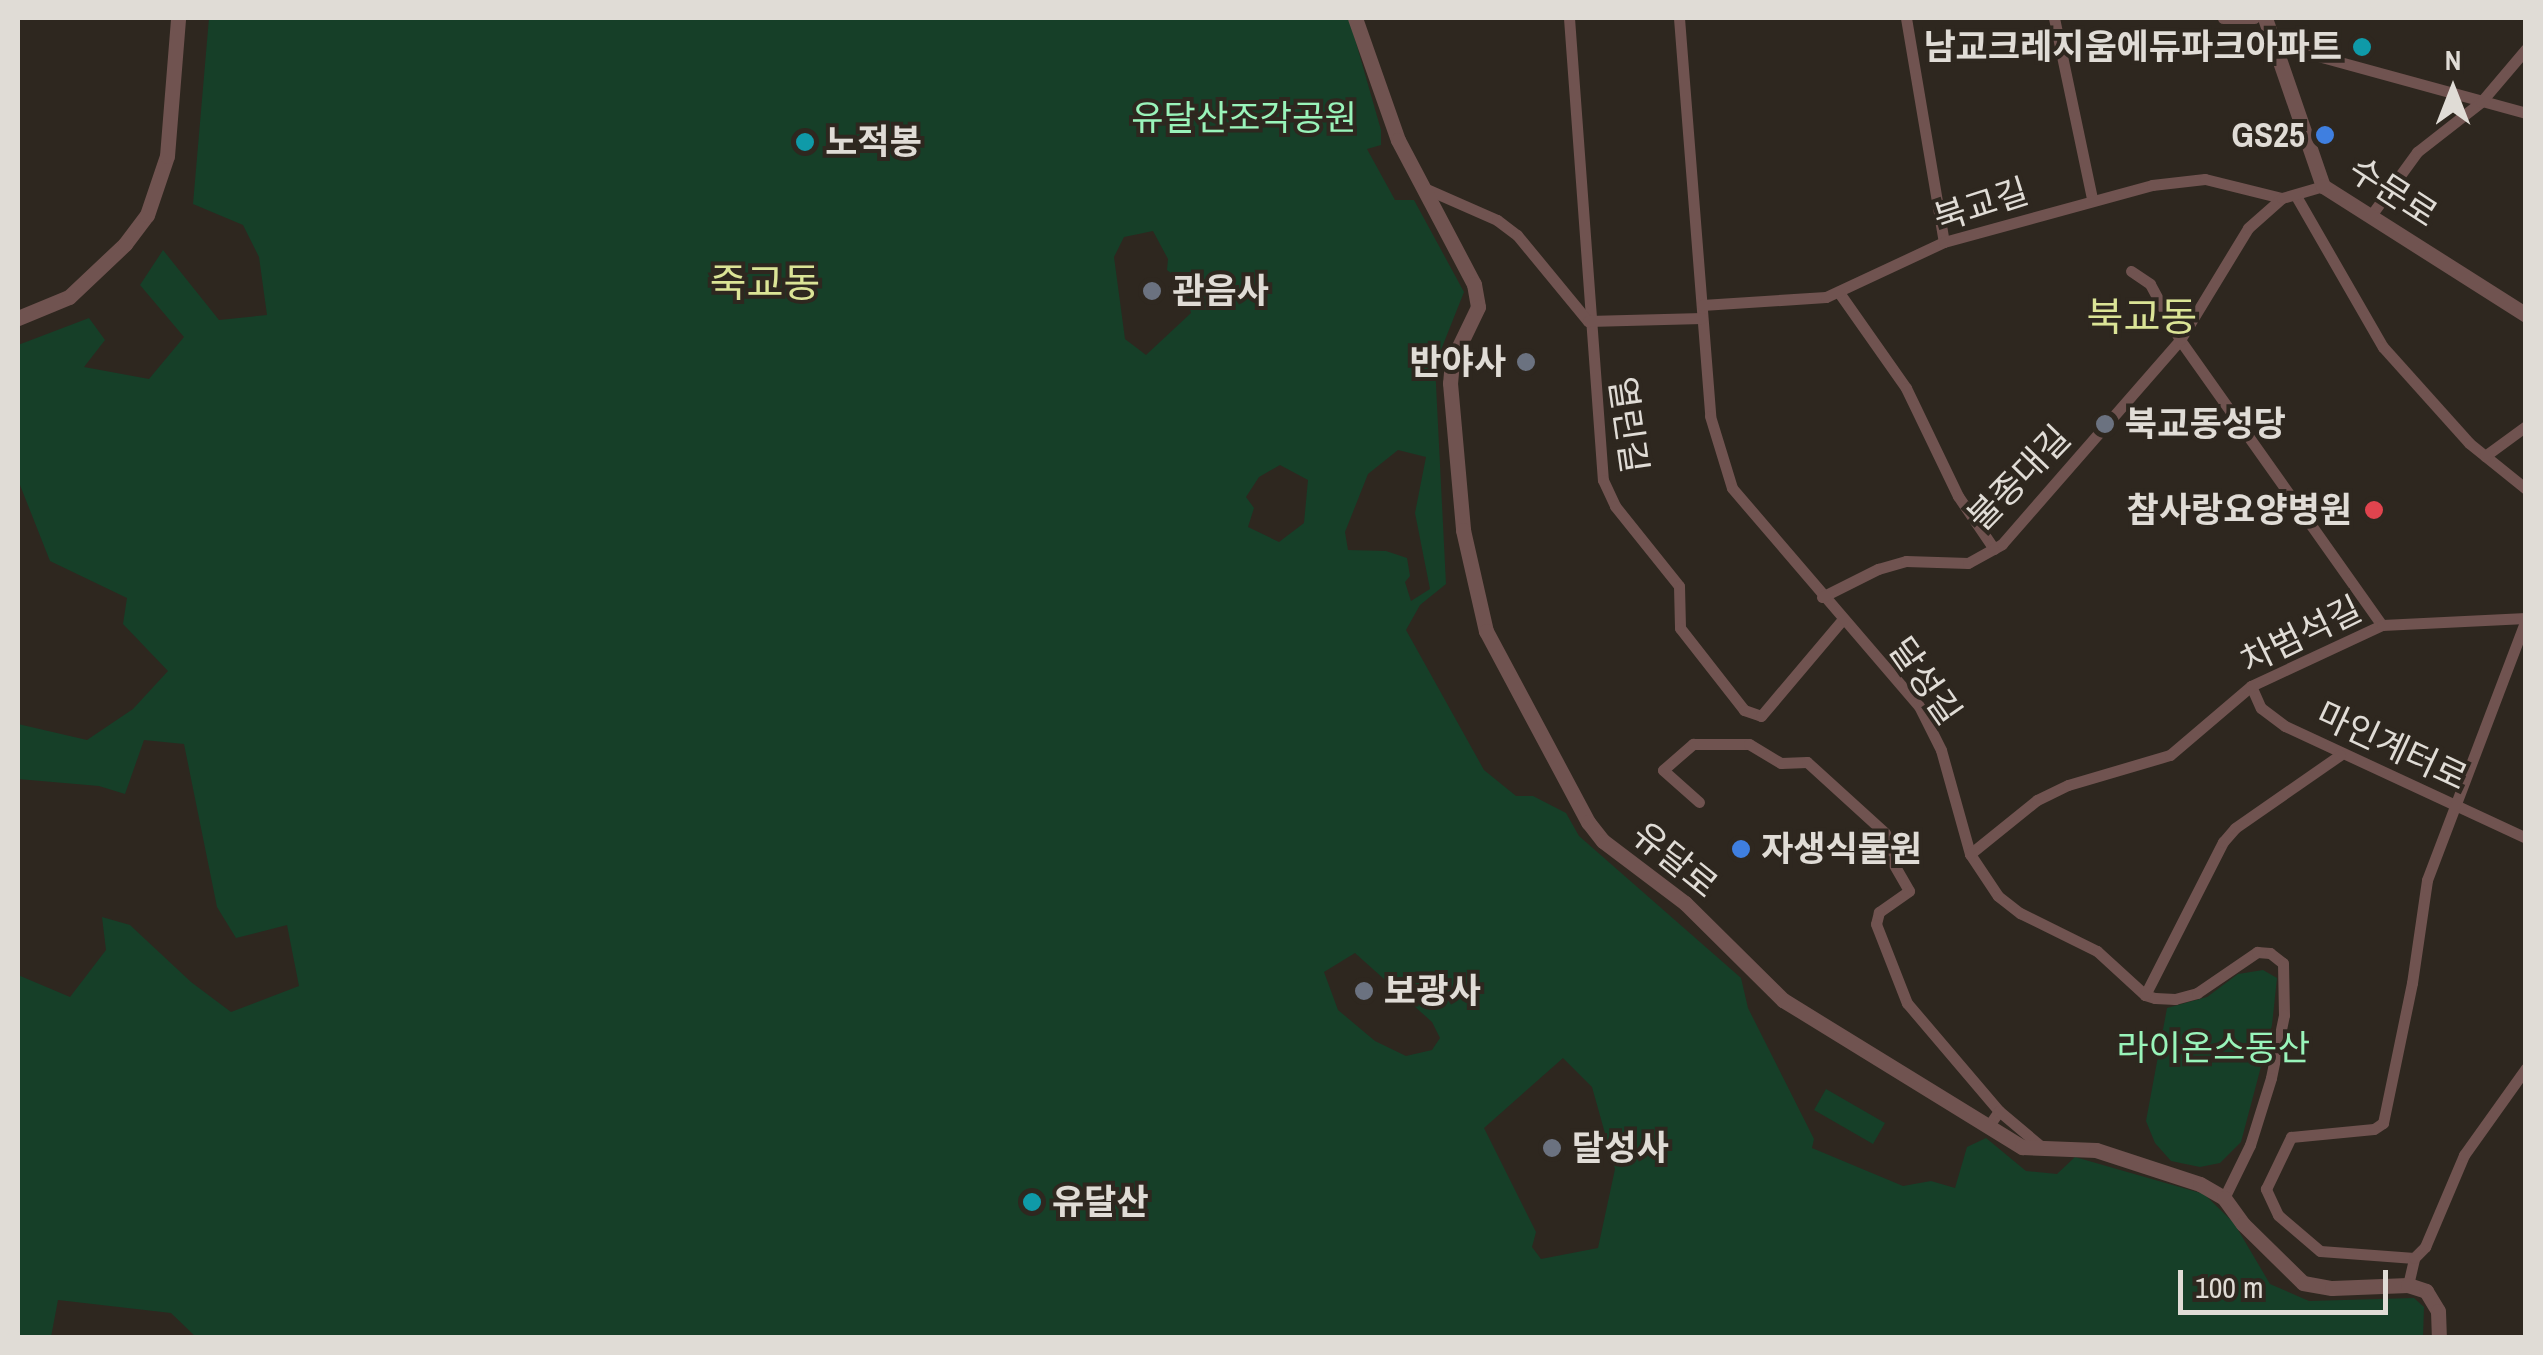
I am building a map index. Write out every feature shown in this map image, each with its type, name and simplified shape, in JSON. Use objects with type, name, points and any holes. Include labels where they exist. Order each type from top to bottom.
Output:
[{"type":"street","points":[[18,318],[69,297],[125,244],[147,215],[167,156],[178,18]]},
{"type":"street","name":"유달로","points":[[1356,18],[1398,140],[1474,284],[1478,307],[1452,361],[1450,383],[1464,530],[1486,631],[1588,822],[1603,841],[1686,903],[1783,1000],[2022,1147],[2096,1150],[2133,1160],[2224,1198],[2243,1224],[2303,1283],[2332,1288],[2408,1285]]},
{"type":"street","name":"열린길","points":[[1569,18],[1602,480],[1615,506],[1680,586],[1680,628],[1726,693],[1744,710],[1760,716],[1842,620]]},
{"type":"street","name":"달성길","points":[[1679,18],[1710,416],[1723,470],[1754,517],[1894,674],[1931,727],[1970,854],[1998,896],[2020,913],[2097,951],[2145,996]]},
{"type":"street","points":[[1906,18],[1944,242]]},
{"type":"street","points":[[2054,18],[2092,199]]},
{"type":"street","points":[[2223,18],[2254,18]]},
{"type":"street","name":"수문로","points":[[2265,18],[2323,186],[2526,315]]},
{"type":"street","points":[[2274,44],[2526,112]]},
{"type":"street","points":[[2372,214],[2417,152],[2480,102],[2526,49]]},
{"type":"street","name":"북교길","points":[[1588,321],[1702,312],[1840,294],[1944,242],[2092,199],[2205,179],[2282,198]]},
{"type":"street","points":[[2282,198],[2323,186]]},
{"type":"street","points":[[1422,187],[1497,220],[1517,236],[1588,321]]},
{"type":"street","points":[[2296,196],[2382,348],[2486,456],[2526,489]]},
{"type":"street","name":"불종대길","points":[[1822,597],[1906,561],[1968,564],[1994,549],[2180,340],[2248,228],[2282,198]]},
{"type":"street","points":[[2130,271],[2150,284],[2180,340],[2382,625]]},
{"type":"street","points":[[1840,294],[1906,388],[1958,496],[1994,549]]},
{"type":"street","points":[[2486,456],[2526,426]]},
{"type":"street","points":[[2414,1258],[2320,1251],[2278,1215],[2266,1188],[2279,1154],[2292,1137],[2374,1129],[2383,1123],[2412,983],[2422,901],[2526,619]]},
{"type":"street","name":"차범석길","points":[[1970,854],[2051,793],[2183,748],[2251,686],[2382,625],[2526,619]]},
{"type":"street","name":"마인계터로","points":[[2251,686],[2261,708],[2340,755],[2524,834]]},
{"type":"street","points":[[1699,802],[1663,770],[1694,744],[1749,744],[1780,763],[1806,762],[1885,833],[1893,863],[1909,891],[1876,917],[1898,986],[1926,1029],[1999,1111],[2043,1148]]},
{"type":"street","points":[[2224,1198],[2250,1145],[2270,1078],[2284,1015],[2282,962],[2270,952],[2257,952],[2197,993],[2175,999],[2145,996],[2234,828],[2340,755]]},
{"type":"street","points":[[2439,1338],[2436,1302],[2426,1291],[2408,1285],[2414,1258],[2425,1247],[2464,1155],[2526,1068]]},
{"type":"street","points":[[1988,1127],[1999,1111]]},
{"type":"green space","name":"유달산조각공원","points":[[209,18],[1349,18],[1381,130],[1381,145],[1367,149],[1395,200],[1414,200],[1464,292],[1435,365],[1446,584],[1420,605],[1406,630],[1484,770],[1516,796],[1533,796],[1566,813],[1579,836],[1741,978],[1748,1008],[1814,1139],[1812,1148],[1903,1186],[1931,1181],[1955,1188],[1967,1147],[1986,1138],[2026,1171],[2057,1174],[2075,1157],[2204,1194],[2234,1223],[2270,1284],[2309,1301],[2414,1298],[2424,1307],[2423,1337],[197,1338],[171,1313],[58,1300],[51,1337],[18,1337],[18,975],[70,997],[106,950],[102,917],[130,925],[191,982],[231,1012],[299,986],[287,925],[236,938],[217,907],[184,744],[144,740],[125,794],[99,786],[18,779],[18,724],[87,740],[133,709],[168,671],[123,624],[127,598],[50,561],[18,480],[18,345],[89,318],[105,340],[84,367],[149,379],[184,337],[140,285],[163,250],[219,320],[267,315],[259,257],[243,225],[193,204]],"holes":[[[1153,231],[1168,259],[1167,270],[1184,283],[1191,313],[1146,355],[1125,339],[1114,257],[1124,237]],[[1398,450],[1426,457],[1415,513],[1430,589],[1411,601],[1405,582],[1410,576],[1407,558],[1386,551],[1348,550],[1345,532],[1368,474]],[[1280,465],[1308,480],[1304,523],[1279,542],[1248,527],[1254,508],[1246,497],[1259,477]],[[1355,953],[1432,1022],[1440,1038],[1432,1050],[1406,1056],[1375,1041],[1338,1010],[1324,972]],[[1563,1058],[1592,1087],[1615,1169],[1598,1248],[1541,1259],[1532,1247],[1536,1232],[1484,1128]]]},
{"type":"green space","name":"라이온스동산","points":[[2263,970],[2277,978],[2272,1025],[2241,1142],[2220,1163],[2200,1167],[2171,1161],[2155,1143],[2146,1121],[2167,1008],[2207,997],[2238,974]]},
{"type":"green space","points":[[1826,1089],[1885,1123],[1873,1144],[1814,1110]]},
{"type":"place","name":"남교크레지움에듀파크아파트","points":[[2362,47]]},
{"type":"place","name":"GS25","points":[[2325,135]]},
{"type":"place","name":"노적봉","points":[[805,142]]},
{"type":"place","name":"관음사","points":[[1152,291]]},
{"type":"place","name":"반야사","points":[[1526,362]]},
{"type":"place","name":"북교동성당","points":[[2105,424]]},
{"type":"place","name":"참사랑요양병원","points":[[2374,510]]},
{"type":"place","name":"자생식물원","points":[[1741,849]]},
{"type":"place","name":"보광사","points":[[1364,991]]},
{"type":"place","name":"달성사","points":[[1552,1148]]},
{"type":"place","name":"유달산","points":[[1032,1202]]},
{"type":"district","name":"죽교동","points":[[765,283]]},
{"type":"district","name":"북교동","points":[[2142,317]]}]
